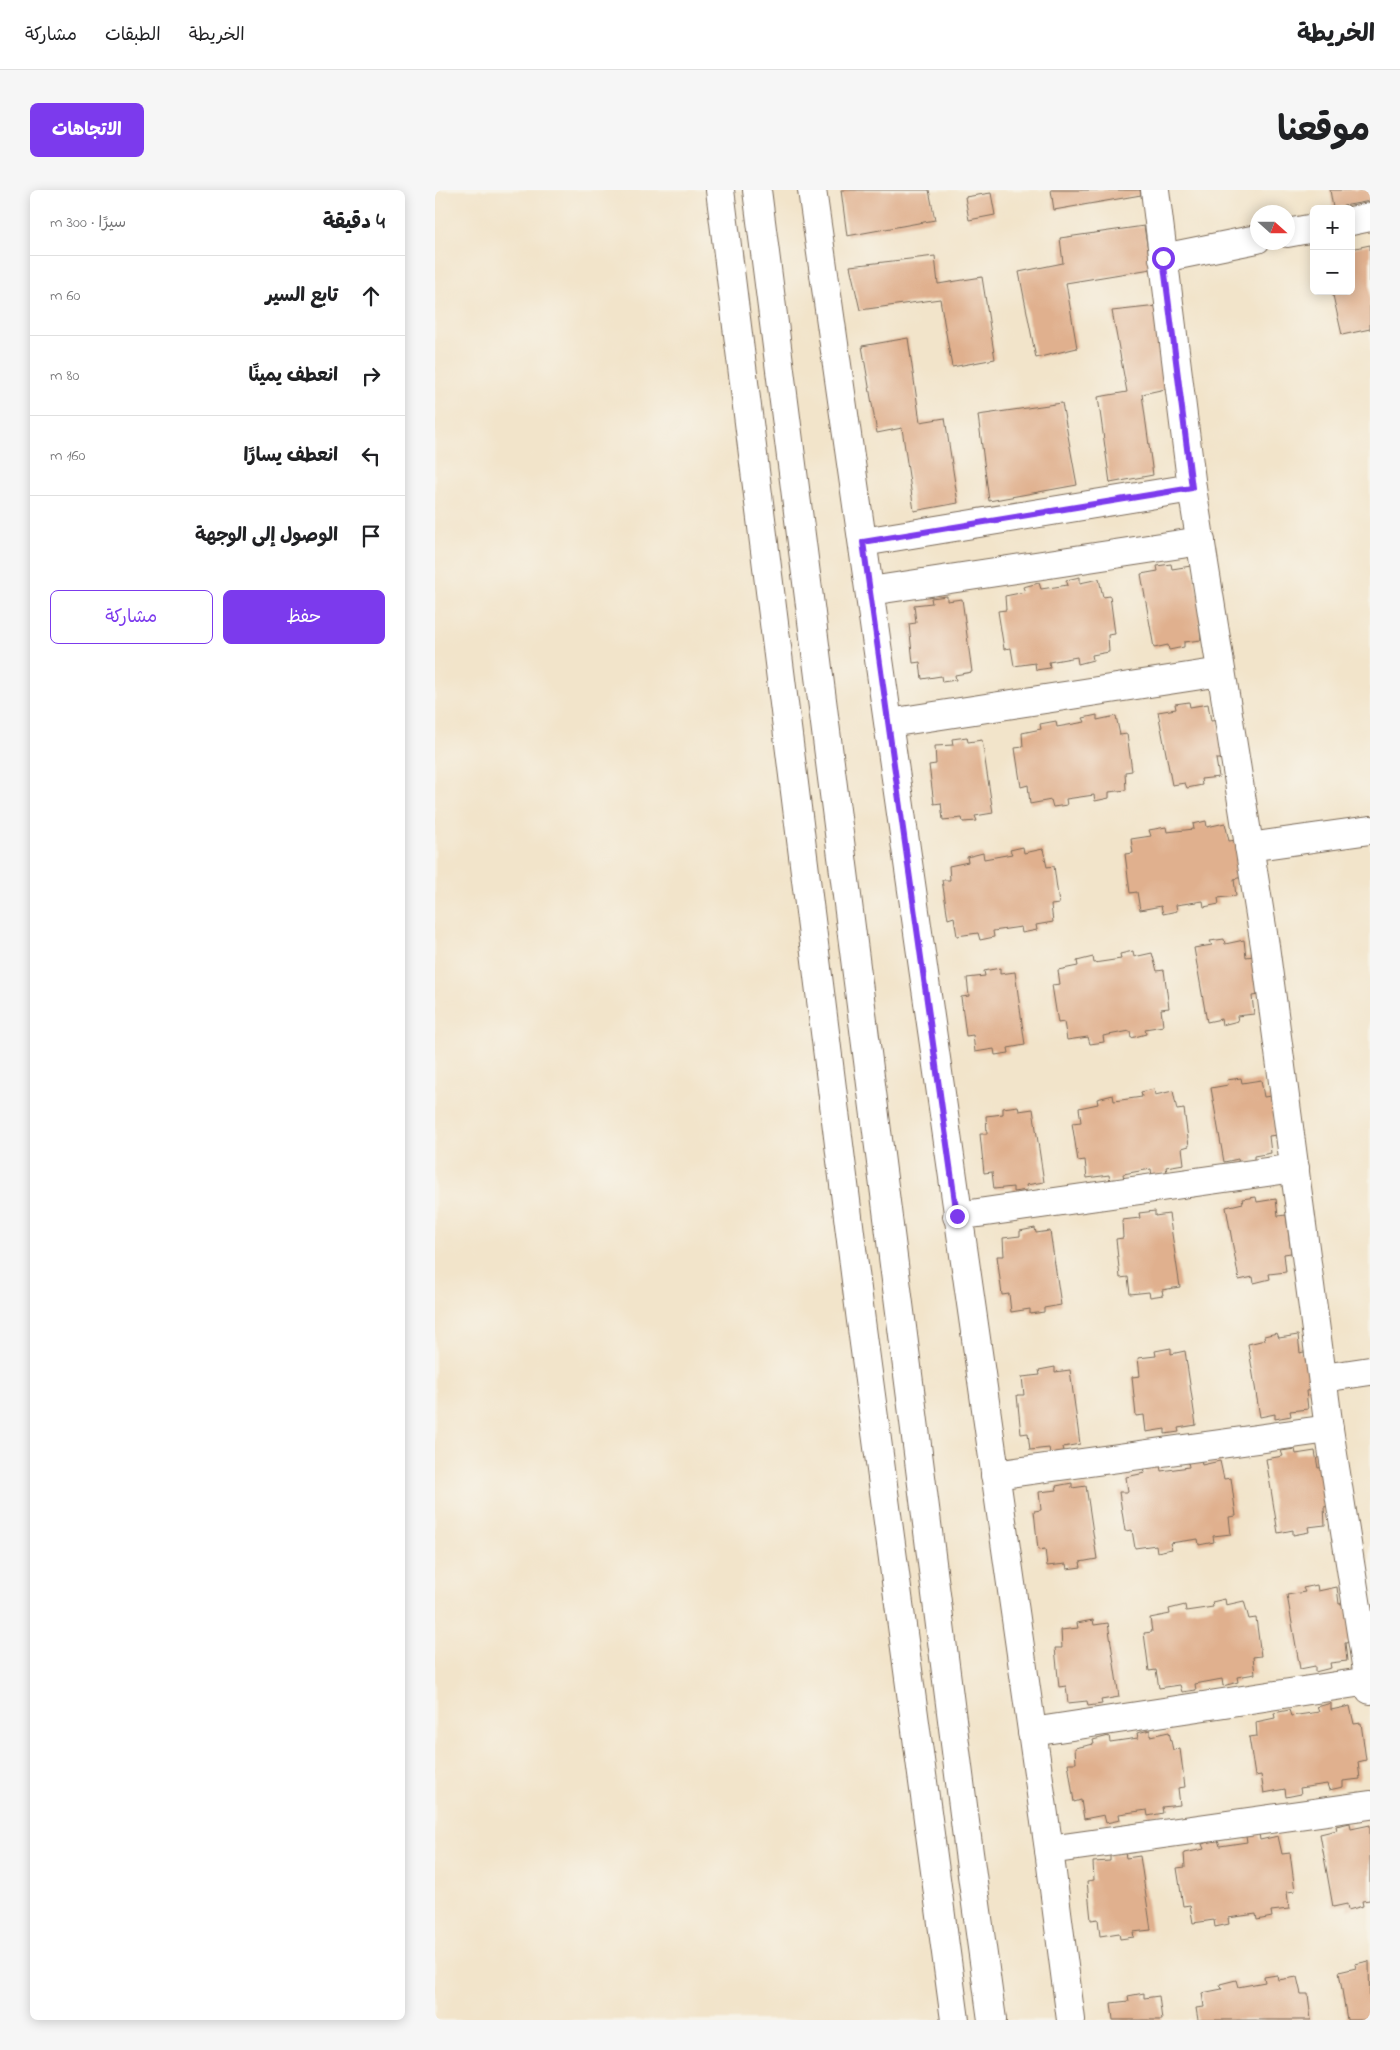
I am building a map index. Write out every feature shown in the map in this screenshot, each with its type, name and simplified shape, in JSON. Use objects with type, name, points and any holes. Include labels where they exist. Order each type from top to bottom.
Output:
[{"type":"street","points":[[720,190],[862,1331],[955,2020]]},
{"type":"street","points":[[757,190],[969,1853],[992,2020]]},
{"type":"street","points":[[812,190],[1049,1850],[1071,2020]]},
{"type":"street","points":[[1032,1732],[1369,1686],[1367,1654],[1329,1429],[1265,946],[1192,488],[1155,190]]},
{"type":"street","points":[[1355,220],[1370,217]]},
{"type":"street","points":[[1295,232],[1310,229]]},
{"type":"street","points":[[1163,258],[1250,240]]},
{"type":"street","points":[[863,542],[1192,488]]},
{"type":"street","points":[[870,591],[1201,541]]},
{"type":"street","points":[[889,723],[1221,672]]},
{"type":"street","points":[[1249,847],[1370,830]]},
{"type":"street","points":[[957,1216],[1295,1168]]},
{"type":"street","points":[[1323,1378],[1370,1371]]},
{"type":"street","points":[[995,1475],[1329,1429]]},
{"type":"street","points":[[1049,1850],[1370,1804]]},
{"type":"building","points":[[841,190],[929,190],[935,220],[847,236]]},
{"type":"building","points":[[1051,190],[1140,190],[1141,195],[1054,210]]},
{"type":"building","points":[[1330,190],[1370,190],[1370,201],[1349,205],[1332,205]]},
{"type":"building","points":[[991,193],[995,215],[969,220],[965,197]]},
{"type":"building","points":[[1144,226],[1151,269],[1066,283],[1077,348],[1036,358],[1019,272],[1063,263],[1060,238]]},
{"type":"building","points":[[1370,245],[1370,329],[1342,335],[1333,295],[1355,295],[1355,248]]},
{"type":"building","points":[[935,256],[938,284],[982,277],[995,359],[952,367],[940,299],[860,310],[850,266]]},
{"type":"building","points":[[1158,306],[1170,388],[1142,394],[1153,475],[1110,483],[1098,397],[1127,392],[1112,311]]},
{"type":"building","points":[[908,338],[920,422],[945,418],[958,503],[914,511],[902,428],[877,433],[862,346]]},
{"type":"building","points":[[1062,403],[1077,485],[989,501],[978,415]]},
{"type":"building","points":[[1171,564],[1172,569],[1191,566],[1206,621],[1199,621],[1201,640],[1184,642],[1184,647],[1169,650],[1168,645],[1154,648],[1141,574],[1158,571],[1157,566]]},
{"type":"building","points":[[1080,577],[1080,583],[1099,579],[1103,597],[1110,596],[1115,634],[1108,635],[1109,652],[1092,655],[1093,660],[1078,664],[1077,657],[1049,662],[1050,668],[1036,670],[1035,663],[1014,666],[1011,648],[1004,649],[998,611],[1006,610],[1005,596],[1025,592],[1023,587],[1039,583],[1041,589],[1068,585],[1066,580]]},
{"type":"building","points":[[947,596],[947,601],[962,599],[972,672],[955,675],[956,680],[942,682],[941,676],[922,679],[920,662],[913,663],[909,624],[916,623],[914,605],[932,603],[931,598]]},
{"type":"building","points":[[1189,702],[1190,707],[1208,704],[1211,721],[1218,720],[1224,759],[1216,759],[1219,777],[1201,779],[1202,785],[1187,788],[1185,783],[1172,785],[1158,712],[1176,709],[1175,704]]},
{"type":"building","points":[[1097,715],[1097,720],[1116,716],[1120,735],[1127,734],[1132,771],[1125,772],[1126,790],[1109,792],[1109,798],[1095,801],[1094,795],[1066,799],[1067,805],[1053,807],[1051,800],[1030,804],[1028,785],[1021,787],[1015,748],[1023,747],[1022,733],[1041,729],[1040,724],[1056,721],[1057,727],[1085,722],[1083,718]]},
{"type":"building","points":[[967,737],[968,742],[982,740],[993,813],[975,816],[977,821],[963,822],[962,818],[943,820],[941,803],[934,804],[929,765],[936,764],[935,746],[953,745],[952,739]]},
{"type":"building","points":[[1206,821],[1207,827],[1225,823],[1229,841],[1237,840],[1242,877],[1234,879],[1236,896],[1218,898],[1219,904],[1204,907],[1203,901],[1176,905],[1177,911],[1163,914],[1161,906],[1140,910],[1137,892],[1130,893],[1125,854],[1133,853],[1131,839],[1151,836],[1149,830],[1166,827],[1167,832],[1194,829],[1193,824]]},
{"type":"building","points":[[1023,847],[1024,853],[1043,849],[1047,867],[1054,866],[1059,904],[1051,905],[1053,922],[1036,925],[1037,930],[1022,933],[1021,927],[993,931],[994,937],[980,940],[978,933],[957,936],[954,917],[948,919],[942,880],[950,880],[949,866],[968,862],[967,857],[983,853],[984,859],[1012,854],[1010,850]]},
{"type":"building","points":[[1224,939],[1225,944],[1244,940],[1246,957],[1254,956],[1259,995],[1252,996],[1254,1014],[1237,1016],[1238,1021],[1222,1025],[1221,1019],[1207,1022],[1194,948],[1212,945],[1210,941]]},
{"type":"building","points":[[1133,951],[1134,957],[1152,953],[1157,971],[1164,970],[1169,1008],[1161,1009],[1163,1026],[1145,1029],[1146,1034],[1131,1038],[1130,1031],[1103,1036],[1104,1042],[1090,1044],[1088,1037],[1067,1040],[1064,1022],[1058,1023],[1052,985],[1060,984],[1058,970],[1078,966],[1077,961],[1093,957],[1094,963],[1121,959],[1120,954]]},
{"type":"building","points":[[1000,968],[1000,974],[1015,972],[1025,1045],[1008,1048],[1009,1053],[995,1055],[994,1049],[975,1052],[973,1035],[966,1036],[961,997],[969,996],[967,978],[985,976],[984,971]]},
{"type":"building","points":[[1241,1078],[1242,1083],[1261,1080],[1264,1097],[1271,1096],[1276,1135],[1269,1136],[1271,1153],[1254,1156],[1254,1161],[1239,1164],[1238,1159],[1224,1162],[1211,1088],[1228,1085],[1227,1080]]},
{"type":"building","points":[[1154,1089],[1155,1095],[1173,1091],[1177,1110],[1184,1109],[1189,1146],[1182,1148],[1184,1164],[1166,1167],[1167,1172],[1152,1176],[1151,1169],[1123,1174],[1124,1179],[1110,1182],[1109,1175],[1087,1178],[1085,1160],[1078,1161],[1072,1123],[1081,1122],[1079,1108],[1098,1104],[1097,1099],[1113,1095],[1114,1101],[1142,1097],[1141,1092]]},
{"type":"building","points":[[1018,1106],[1019,1111],[1033,1109],[1044,1182],[1026,1185],[1027,1190],[1013,1192],[1013,1187],[994,1189],[992,1172],[984,1173],[980,1134],[987,1134],[986,1116],[1003,1114],[1003,1108]]},
{"type":"building","points":[[1256,1197],[1257,1202],[1276,1199],[1278,1216],[1286,1215],[1291,1253],[1284,1254],[1286,1272],[1269,1274],[1270,1279],[1254,1283],[1253,1277],[1239,1280],[1226,1207],[1243,1203],[1242,1199]]},
{"type":"building","points":[[1155,1211],[1155,1216],[1169,1214],[1180,1287],[1162,1290],[1163,1295],[1150,1297],[1149,1292],[1130,1294],[1128,1277],[1120,1278],[1116,1239],[1123,1238],[1122,1220],[1140,1218],[1139,1213]]},
{"type":"building","points":[[1035,1228],[1036,1233],[1050,1231],[1061,1305],[1044,1308],[1044,1312],[1030,1314],[1030,1309],[1011,1312],[1009,1294],[1002,1295],[997,1256],[1004,1256],[1003,1238],[1020,1236],[1020,1231]]},
{"type":"building","points":[[1277,1333],[1279,1338],[1298,1335],[1300,1353],[1307,1351],[1313,1390],[1306,1391],[1308,1409],[1290,1411],[1291,1416],[1275,1419],[1275,1414],[1260,1417],[1248,1344],[1265,1340],[1264,1336]]},
{"type":"building","points":[[1171,1348],[1171,1354],[1185,1351],[1196,1425],[1178,1428],[1179,1432],[1165,1434],[1165,1429],[1146,1432],[1144,1415],[1136,1416],[1132,1377],[1140,1376],[1138,1358],[1156,1356],[1155,1351]]},
{"type":"building","points":[[1055,1367],[1055,1372],[1070,1370],[1080,1444],[1063,1447],[1064,1451],[1050,1453],[1049,1448],[1030,1450],[1028,1433],[1021,1434],[1017,1395],[1024,1395],[1022,1377],[1040,1375],[1039,1370]]},
{"type":"building","points":[[1295,1449],[1296,1454],[1315,1451],[1318,1468],[1325,1467],[1330,1506],[1324,1507],[1325,1525],[1308,1527],[1309,1532],[1293,1535],[1293,1530],[1278,1533],[1266,1459],[1283,1456],[1281,1451]]},
{"type":"building","points":[[1201,1459],[1202,1465],[1220,1461],[1224,1479],[1231,1478],[1236,1516],[1229,1517],[1231,1534],[1213,1536],[1214,1542],[1199,1545],[1198,1539],[1170,1543],[1172,1549],[1157,1552],[1156,1545],[1135,1548],[1132,1530],[1125,1531],[1119,1492],[1128,1492],[1126,1477],[1145,1473],[1144,1469],[1160,1465],[1161,1471],[1189,1467],[1188,1462]]},
{"type":"building","points":[[1072,1483],[1072,1488],[1086,1486],[1097,1559],[1080,1562],[1081,1567],[1067,1569],[1066,1564],[1047,1566],[1045,1549],[1038,1550],[1034,1511],[1041,1510],[1039,1492],[1057,1490],[1056,1486]]},
{"type":"building","points":[[1317,1585],[1318,1591],[1337,1587],[1339,1604],[1347,1603],[1352,1642],[1345,1643],[1347,1661],[1330,1663],[1331,1668],[1315,1672],[1315,1666],[1300,1669],[1287,1595],[1305,1592],[1303,1588]]},
{"type":"building","points":[[1225,1599],[1226,1605],[1244,1601],[1249,1619],[1256,1618],[1261,1656],[1253,1657],[1255,1674],[1237,1677],[1238,1682],[1223,1686],[1222,1679],[1195,1684],[1196,1690],[1182,1692],[1180,1685],[1159,1688],[1156,1670],[1149,1671],[1144,1633],[1152,1632],[1150,1618],[1170,1614],[1169,1609],[1185,1605],[1186,1611],[1213,1607],[1212,1602]]},
{"type":"building","points":[[1093,1620],[1094,1625],[1108,1623],[1119,1697],[1101,1700],[1102,1704],[1088,1706],[1087,1701],[1068,1703],[1066,1686],[1059,1687],[1055,1648],[1062,1648],[1061,1630],[1078,1628],[1077,1623]]},
{"type":"building","points":[[1331,1703],[1331,1710],[1350,1706],[1354,1724],[1361,1723],[1366,1760],[1358,1762],[1360,1779],[1343,1781],[1343,1787],[1329,1790],[1327,1784],[1300,1788],[1301,1794],[1286,1797],[1285,1789],[1264,1793],[1261,1775],[1255,1776],[1249,1737],[1257,1736],[1256,1722],[1275,1718],[1274,1713],[1289,1710],[1291,1716],[1319,1712],[1317,1707]]},
{"type":"building","points":[[1150,1730],[1150,1736],[1169,1732],[1173,1750],[1180,1749],[1185,1787],[1178,1788],[1180,1805],[1162,1807],[1163,1813],[1148,1816],[1147,1810],[1119,1814],[1120,1820],[1106,1823],[1104,1815],[1084,1819],[1081,1800],[1074,1802],[1068,1763],[1076,1763],[1075,1748],[1094,1744],[1093,1740],[1109,1736],[1110,1742],[1138,1738],[1137,1733]]},
{"type":"building","points":[[1350,1823],[1351,1829],[1370,1825],[1370,1900],[1362,1901],[1363,1906],[1348,1910],[1347,1904],[1333,1907],[1320,1834],[1337,1830],[1336,1826]]},
{"type":"building","points":[[1259,1834],[1260,1840],[1278,1836],[1282,1854],[1290,1853],[1295,1891],[1287,1892],[1289,1909],[1271,1911],[1272,1917],[1257,1920],[1256,1914],[1228,1918],[1229,1924],[1215,1927],[1214,1920],[1193,1923],[1190,1905],[1183,1906],[1177,1868],[1185,1867],[1184,1853],[1204,1849],[1202,1844],[1218,1840],[1220,1846],[1247,1842],[1246,1837]]},
{"type":"building","points":[[1125,1853],[1126,1858],[1140,1856],[1151,1930],[1133,1932],[1134,1937],[1120,1939],[1119,1933],[1100,1936],[1098,1919],[1091,1920],[1087,1881],[1094,1880],[1093,1862],[1110,1861],[1110,1855]]},
{"type":"building","points":[[1369,1961],[1370,2020],[1347,2020],[1339,1972],[1356,1968],[1355,1964]]},
{"type":"building","points":[[1277,1975],[1278,1980],[1297,1977],[1301,1994],[1308,1994],[1311,2020],[1198,2020],[1196,2008],[1204,2007],[1202,1993],[1222,1989],[1220,1984],[1236,1980],[1238,1987],[1265,1982],[1264,1977]]},
{"type":"building","points":[[1144,1993],[1144,1998],[1159,1996],[1162,2020],[1113,2020],[1111,2003],[1129,2001],[1128,1996]]},
{"type":"route","points":[[957,1216],[863,542],[1192,488],[1163,258]]}]
